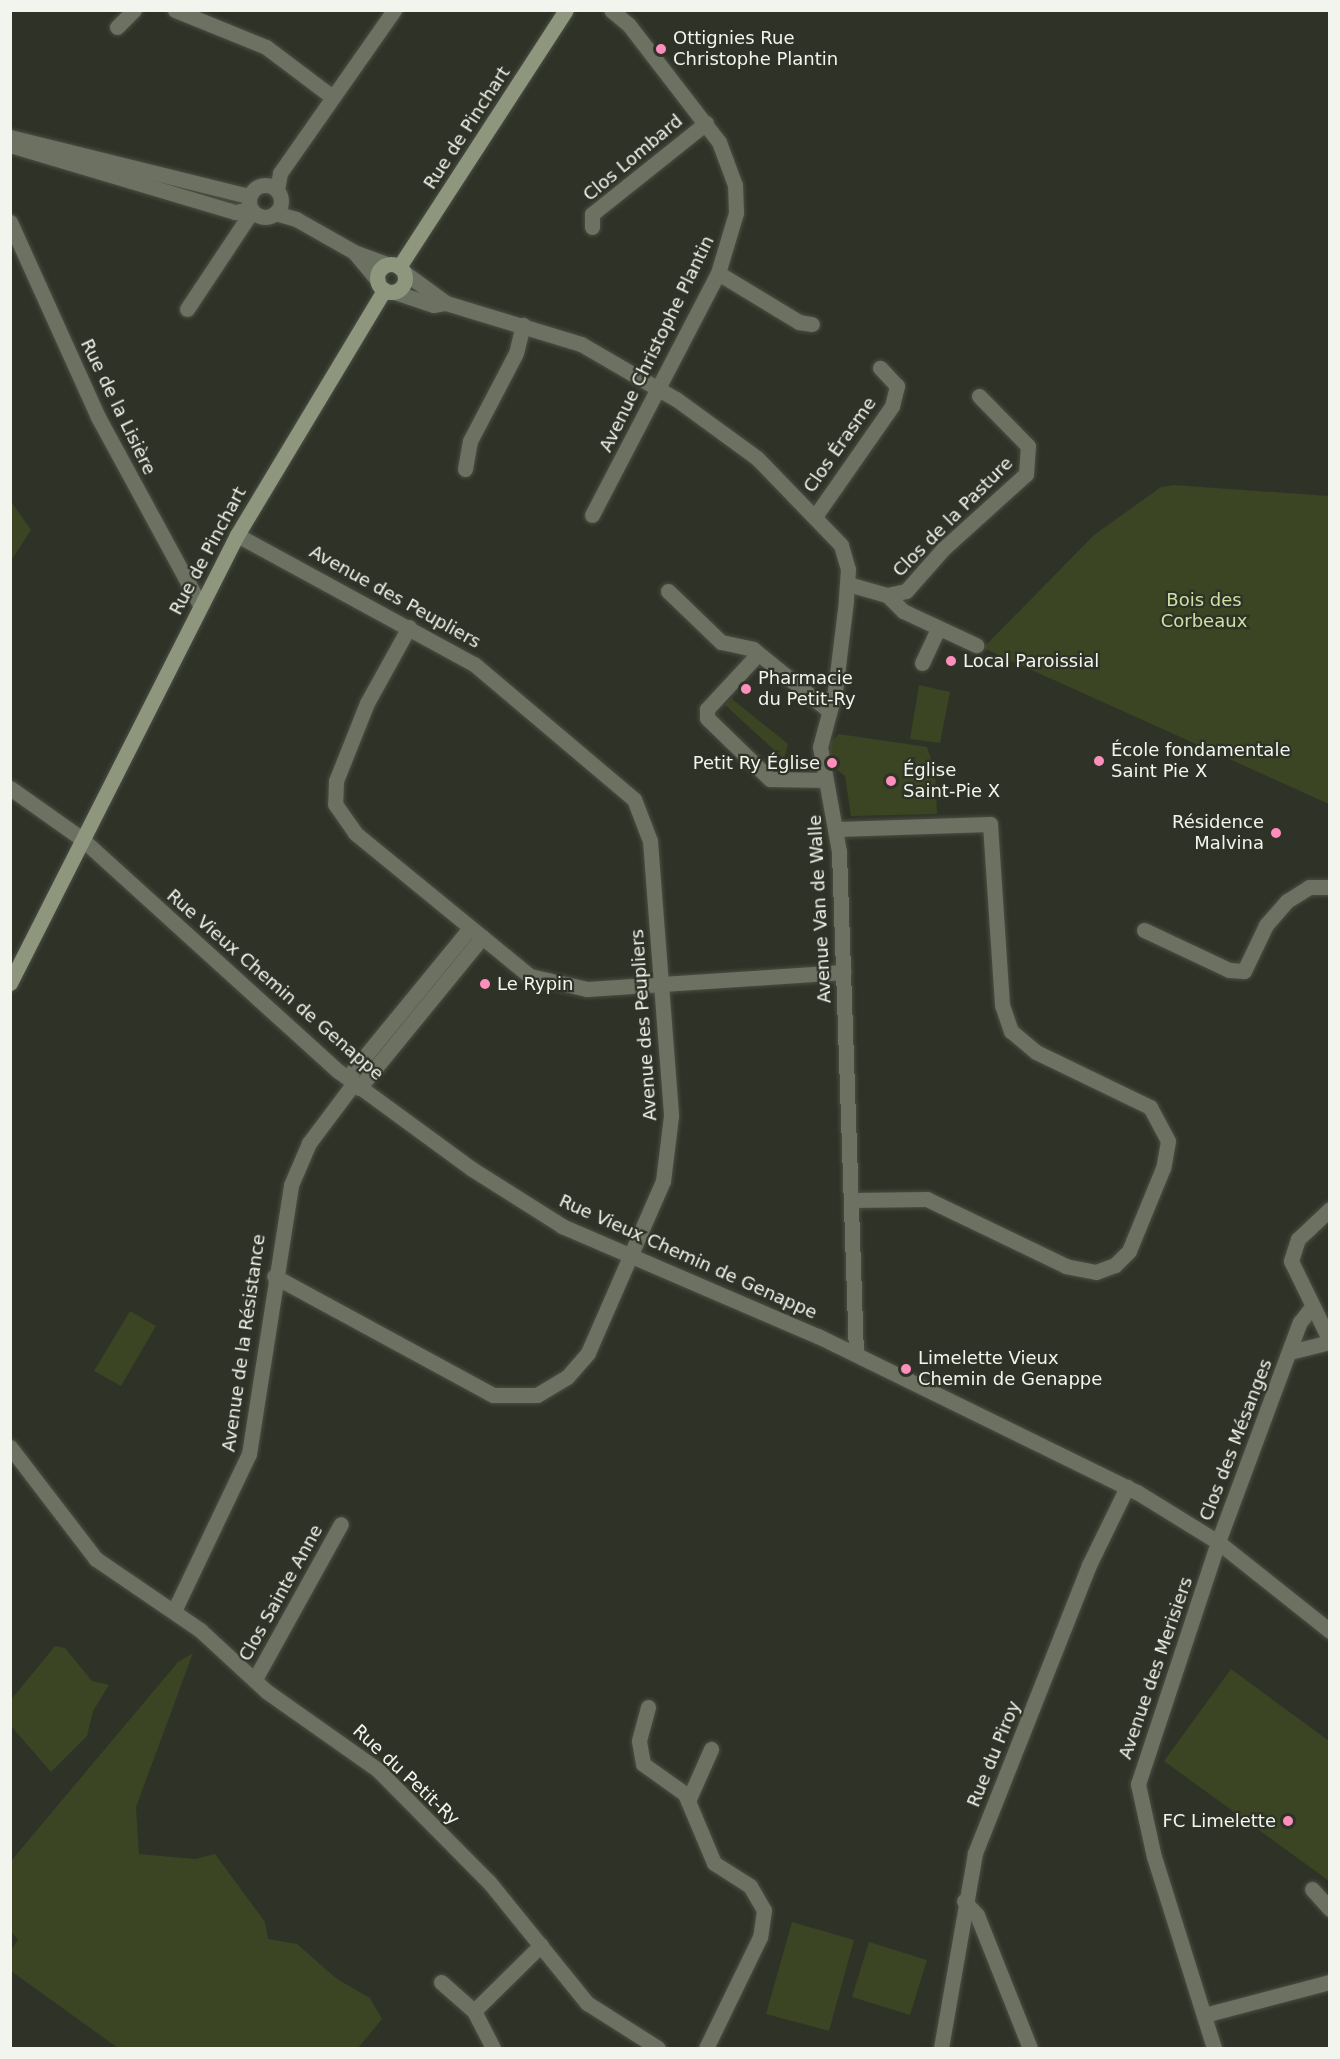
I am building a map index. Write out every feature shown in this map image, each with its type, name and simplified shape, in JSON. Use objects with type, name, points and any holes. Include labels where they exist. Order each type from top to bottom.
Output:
[{"type":"main road","name":"Rue de Pinchart","points":[[397,268],[566,10]]},
{"type":"main road","points":[[385,288],[404,284],[397,268]]},
{"type":"main road","points":[[385,288],[397,268]]},
{"type":"main road","name":"Rue de Pinchart","points":[[10,983],[237,535],[385,288]]},
{"type":"street","points":[[117,27],[135,10]]},
{"type":"street","points":[[175,10],[266,47],[331,96]]},
{"type":"street","points":[[274,198],[279,173],[393,10]]},
{"type":"street","name":"Avenue Christophe Plantin","points":[[592,515],[718,273],[732,235],[736,194],[719,142],[630,25],[611,10]]},
{"type":"street","name":"Clos Lombard","points":[[592,227],[592,214],[706,123]]},
{"type":"street","points":[[10,137],[253,208]]},
{"type":"street","points":[[10,145],[235,212],[253,208],[274,198]]},
{"type":"street","points":[[187,309],[253,208],[274,198]]},
{"type":"street","points":[[274,198],[297,219],[354,252],[385,288]]},
{"type":"street","points":[[235,212],[239,231]]},
{"type":"street","name":"Rue de la Lisière","points":[[10,222],[98,417],[200,605]]},
{"type":"street","name":"Avenue Van de Walle","points":[[354,252],[397,268],[446,303],[581,344],[656,389],[750,452],[816,515],[841,545],[848,584],[820,747],[837,829],[853,1200],[856,1354]]},
{"type":"street","points":[[718,273],[800,322],[812,324]]},
{"type":"street","name":"Avenue Van de Walle","points":[[385,288],[433,304],[446,303]]},
{"type":"street","points":[[465,469],[470,441],[516,353],[523,325]]},
{"type":"street","name":"Clos Érasme","points":[[816,515],[892,406],[897,386],[880,368]]},
{"type":"street","name":"Clos de la Pasture","points":[[848,584],[887,595],[906,591],[1030,468],[1022,437],[978,396]]},
{"type":"street","name":"Avenue des Peupliers","points":[[237,535],[409,627],[488,674],[634,799],[650,841],[661,982],[670,1151],[659,1193],[583,1361],[548,1390],[518,1399],[493,1395],[274,1276]]},
{"type":"street","points":[[668,591],[721,642],[751,648],[828,710]]},
{"type":"street","points":[[887,595],[903,611],[976,645]]},
{"type":"street","points":[[409,627],[367,704],[336,780],[335,804],[355,833],[530,976],[559,985],[587,989],[661,982],[843,972]]},
{"type":"street","points":[[922,663],[938,628]]},
{"type":"street","points":[[757,655],[707,709],[707,718],[770,779],[826,780]]},
{"type":"street","name":"Rue Vieux Chemin de Genappe","points":[[10,788],[82,839],[354,1083],[562,1226],[632,1254],[856,1354],[1127,1486],[1218,1542],[1329,1631]]},
{"type":"street","points":[[837,829],[990,824],[996,846],[1002,1005],[1011,1031],[1036,1052],[1150,1107],[1166,1129],[1167,1156],[1136,1237],[1115,1265],[1087,1272],[927,1199],[853,1200]]},
{"type":"street","points":[[1144,930],[1229,970],[1244,971],[1266,925],[1287,901],[1309,887],[1329,887]]},
{"type":"street","name":"Avenue de la Résistance","points":[[174,1611],[246,1463],[283,1214],[298,1165],[354,1083],[476,933]]},
{"type":"street","name":"Clos des Mésanges","points":[[1290,1352],[1329,1342],[1311,1308],[1291,1256],[1298,1239],[1329,1209]]},
{"type":"street","name":"Clos des Mésanges","points":[[1218,1542],[1290,1352],[1311,1308]]},
{"type":"street","name":"Rue du Petit-Ry","points":[[10,1447],[96,1559],[174,1611],[255,1679],[344,1741],[395,1786],[489,1882],[587,2003],[658,2049]]},
{"type":"street","name":"Rue du Piroy","points":[[941,2049],[964,1901],[991,1812],[1089,1565],[1127,1486]]},
{"type":"street","name":"Clos Sainte Anne","points":[[255,1679],[341,1524]]},
{"type":"street","name":"Avenue des Merisiers","points":[[1214,2049],[1154,1857],[1138,1784],[1218,1542]]},
{"type":"street","points":[[648,1707],[639,1741],[643,1764],[688,1801],[714,1863],[750,1886],[765,1918],[706,2049]]},
{"type":"street","points":[[688,1801],[711,1749]]},
{"type":"street","points":[[1312,1889],[1329,1910]]},
{"type":"street","points":[[964,1901],[977,1915],[1030,2049]]},
{"type":"street","points":[[474,2011],[541,1945]]},
{"type":"street","points":[[441,1982],[474,2011],[494,2049]]},
{"type":"street","points":[[1204,2015],[1329,1982]]},
{"type":"green space","name":"Bois des Corbeaux","points":[[1174,485],[1329,496],[1329,804],[983,648],[1094,535],[1161,487]]},
{"type":"green space","points":[[10,500],[31,530],[11,561],[10,561]]},
{"type":"green space","points":[[919,685],[950,692],[940,743],[910,739]]},
{"type":"green space","points":[[731,698],[788,744],[784,759],[725,705]]},
{"type":"green space","points":[[839,734],[927,747],[935,771],[937,814],[851,816],[845,776],[830,765],[826,746]]},
{"type":"green space","points":[[130,1311],[156,1326],[121,1386],[94,1371]]},
{"type":"green space","points":[[55,1646],[65,1648],[92,1681],[109,1685],[93,1711],[87,1736],[51,1772],[11,1726],[10,1701]]},
{"type":"green space","points":[[193,1653],[136,1807],[139,1854],[195,1859],[215,1854],[265,1922],[268,1939],[297,1944],[337,1979],[370,1998],[382,2019],[358,2048],[118,2048],[11,1971],[11,1950],[18,1940],[11,1931],[11,1861],[178,1662]]},
{"type":"green space","name":"FC Limelette","points":[[1231,1669],[1329,1741],[1329,1881],[1164,1761]]},
{"type":"green space","points":[[792,1922],[854,1940],[829,2031],[766,2014]]},
{"type":"green space","points":[[869,1942],[927,1960],[910,2015],[852,1997]]},
{"type":"place","name":"Ottignies Rue Christophe Plantin","points":[[661,49]]},
{"type":"place","name":"Local Paroissial","points":[[951,661]]},
{"type":"place","name":"Pharmacie du Petit-Ry","points":[[746,689]]},
{"type":"place","name":"École fondamentale Saint Pie X","points":[[1099,761]]},
{"type":"place","name":"Petit Ry Église","points":[[832,763]]},
{"type":"place","name":"Église Saint-Pie X","points":[[891,781]]},
{"type":"place","name":"Résidence Malvina","points":[[1276,833]]},
{"type":"place","name":"Le Rypin","points":[[485,984]]},
{"type":"place","name":"Limelette Vieux Chemin de Genappe","points":[[906,1369]]},
{"type":"place","name":"FC Limelette","points":[[1288,1821]]}]
